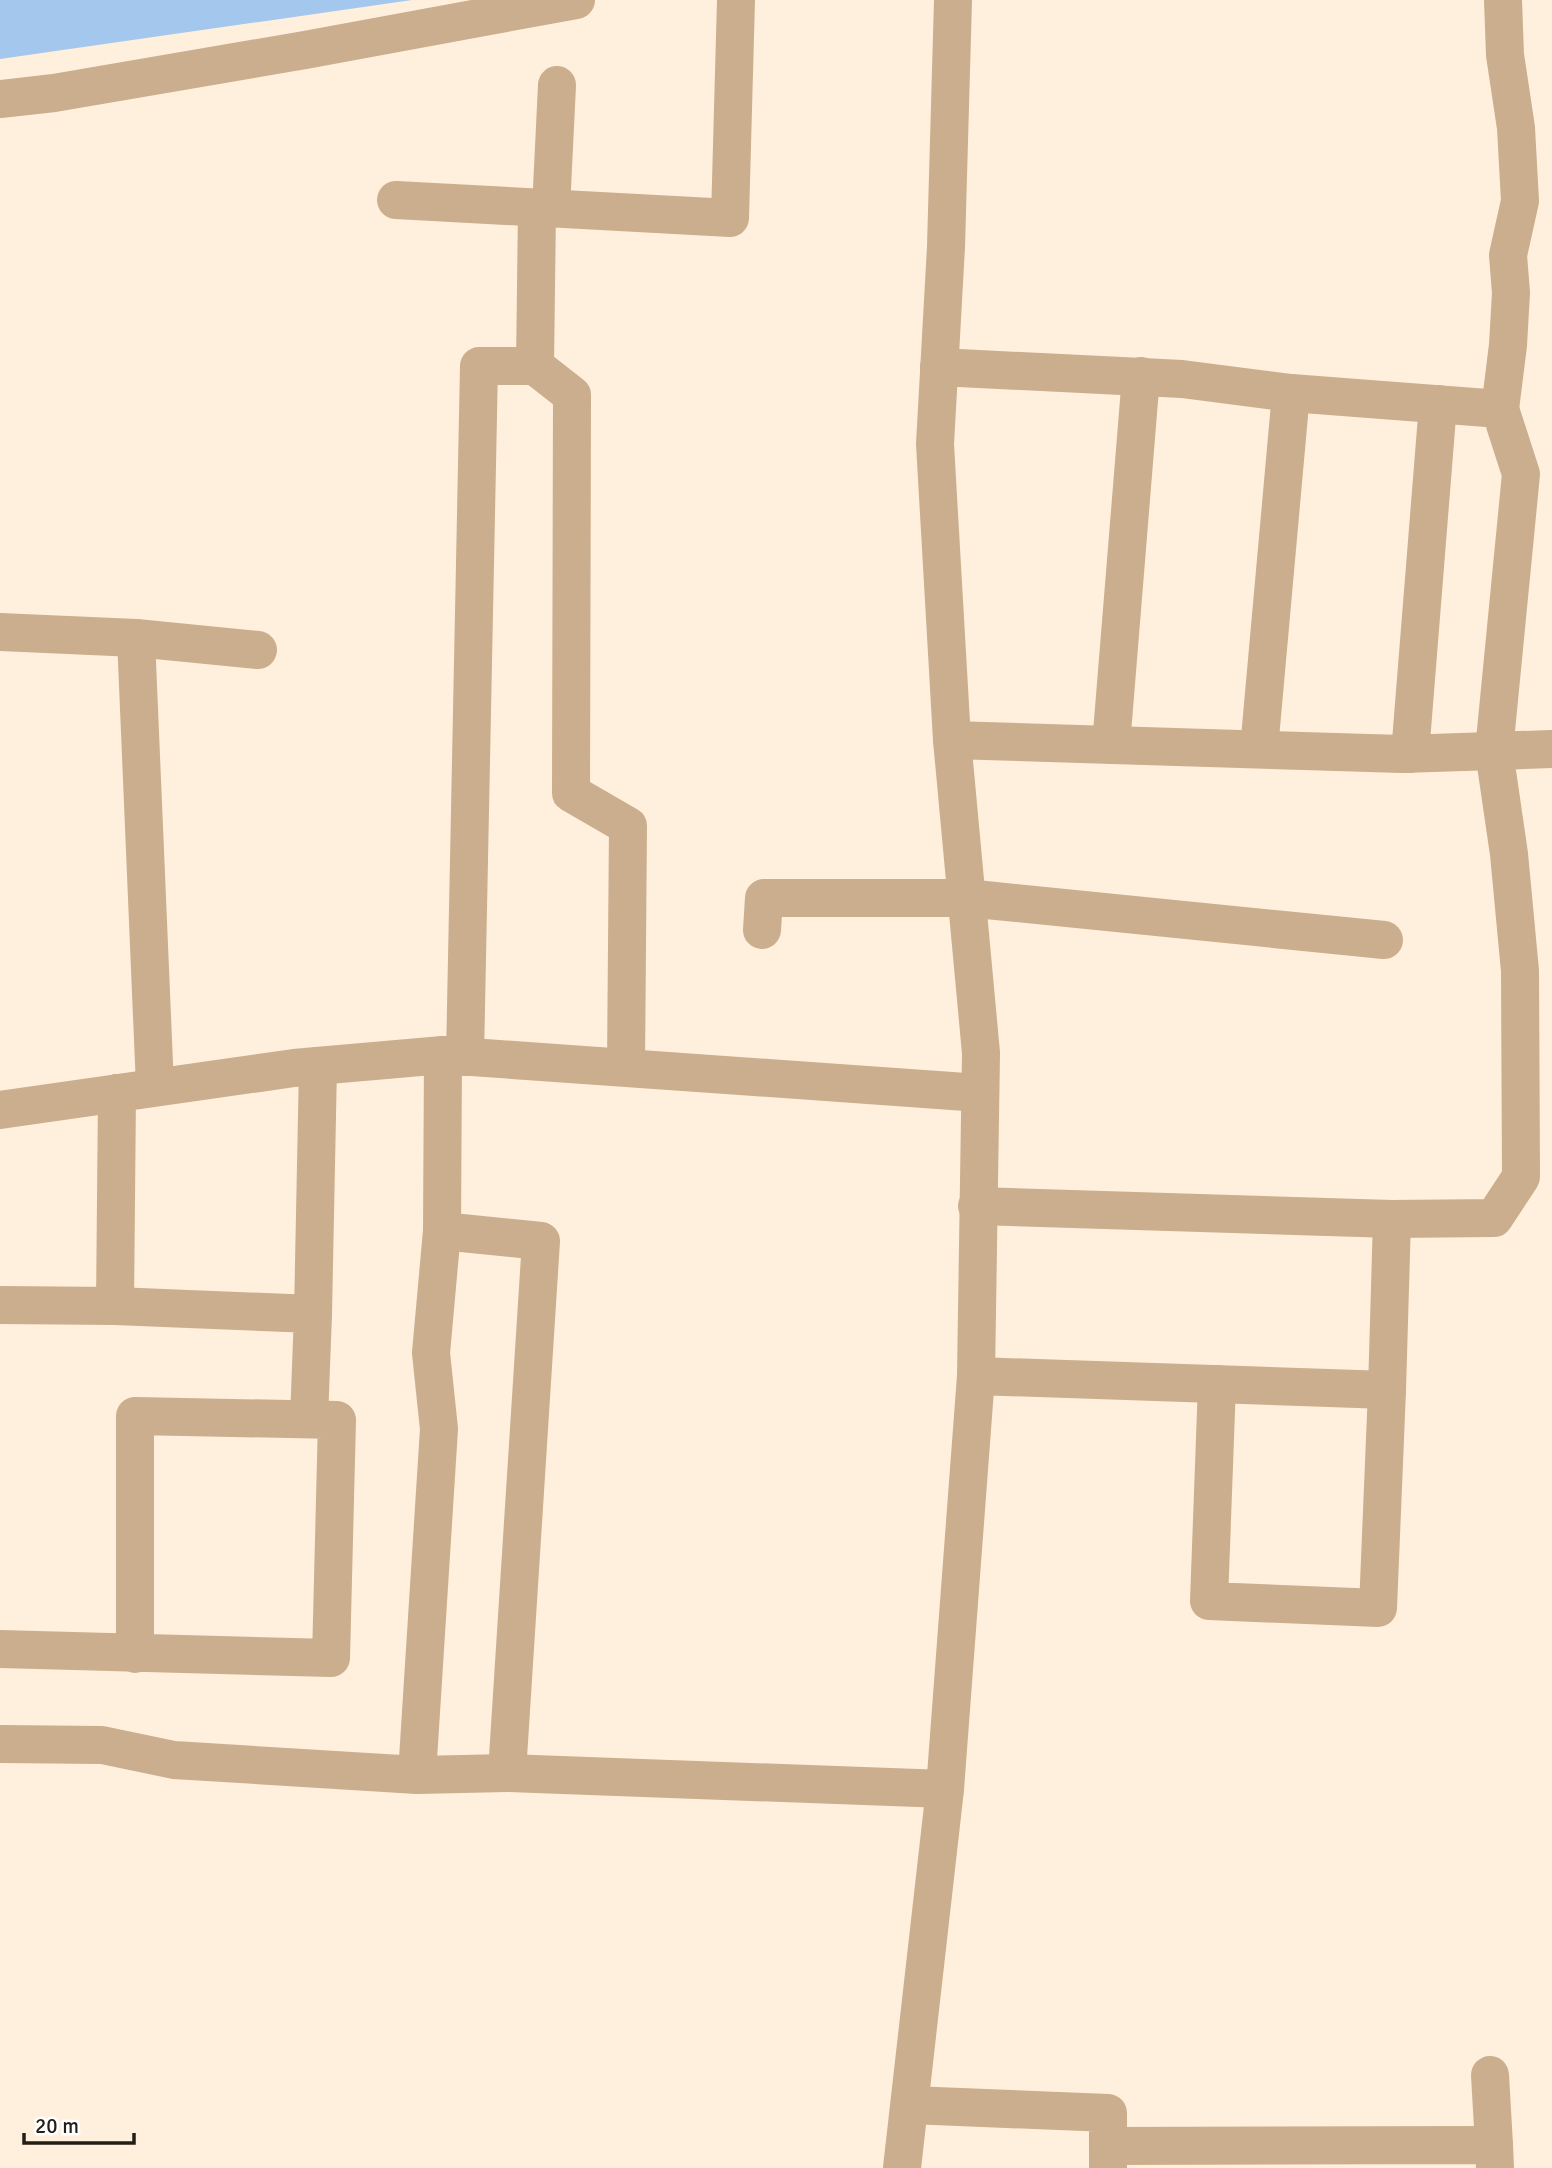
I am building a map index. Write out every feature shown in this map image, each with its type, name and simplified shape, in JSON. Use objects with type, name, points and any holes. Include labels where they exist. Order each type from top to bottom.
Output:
[{"type":"street","points":[[0,99],[54,93],[576,0]]},
{"type":"street","points":[[396,200],[730,218],[736,0]]},
{"type":"street","points":[[902,2168],[945,1789],[976,1376],[981,1053],[952,740],[935,444],[946,247],[953,0]]},
{"type":"street","points":[[977,1206],[1392,1219],[1494,1219],[1521,1177],[1520,971],[1510,854],[1494,751],[1521,474],[1500,409],[1511,293],[1508,256],[1520,201],[1516,128],[1505,55],[1503,0]]},
{"type":"street","points":[[535,366],[544,208],[557,85]]},
{"type":"street","points":[[417,1775],[439,1429],[431,1353],[454,1056],[479,366],[535,366],[572,395],[571,793],[628,826],[626,1067]]},
{"type":"street","points":[[939,367],[1141,376],[1291,393],[1500,409]]},
{"type":"street","points":[[1111,745],[1141,376]]},
{"type":"street","points":[[1259,750],[1291,393]]},
{"type":"street","points":[[1410,754],[1438,404]]},
{"type":"street","points":[[0,632],[136,638],[258,650]]},
{"type":"street","points":[[136,638],[155,1087]]},
{"type":"street","points":[[952,740],[1410,754],[1552,749]]},
{"type":"street","points":[[762,930],[764,898],[966,898],[1384,940]]},
{"type":"street","points":[[0,1110],[318,1066],[454,1056],[980,1093]]},
{"type":"street","points":[[309,1419],[318,1066]]},
{"type":"street","points":[[115,1307],[117,1093]]},
{"type":"street","points":[[1217,1384],[1209,1601],[1378,1608],[1392,1219]]},
{"type":"street","points":[[442,1231],[541,1241],[507,1773]]},
{"type":"street","points":[[0,1305],[313,1314]]},
{"type":"street","points":[[976,1376],[1387,1390]]},
{"type":"street","points":[[0,1649],[135,1654],[331,1657],[337,1420],[135,1416],[135,1654]]},
{"type":"street","points":[[0,1744],[102,1745],[174,1760],[417,1775],[507,1773],[945,1789]]},
{"type":"street","points":[[910,2105],[1108,2113],[1109,2157],[1495,2156],[1490,2075]]},
{"type":"water","points":[[0,0],[412,0],[0,59]]}]
